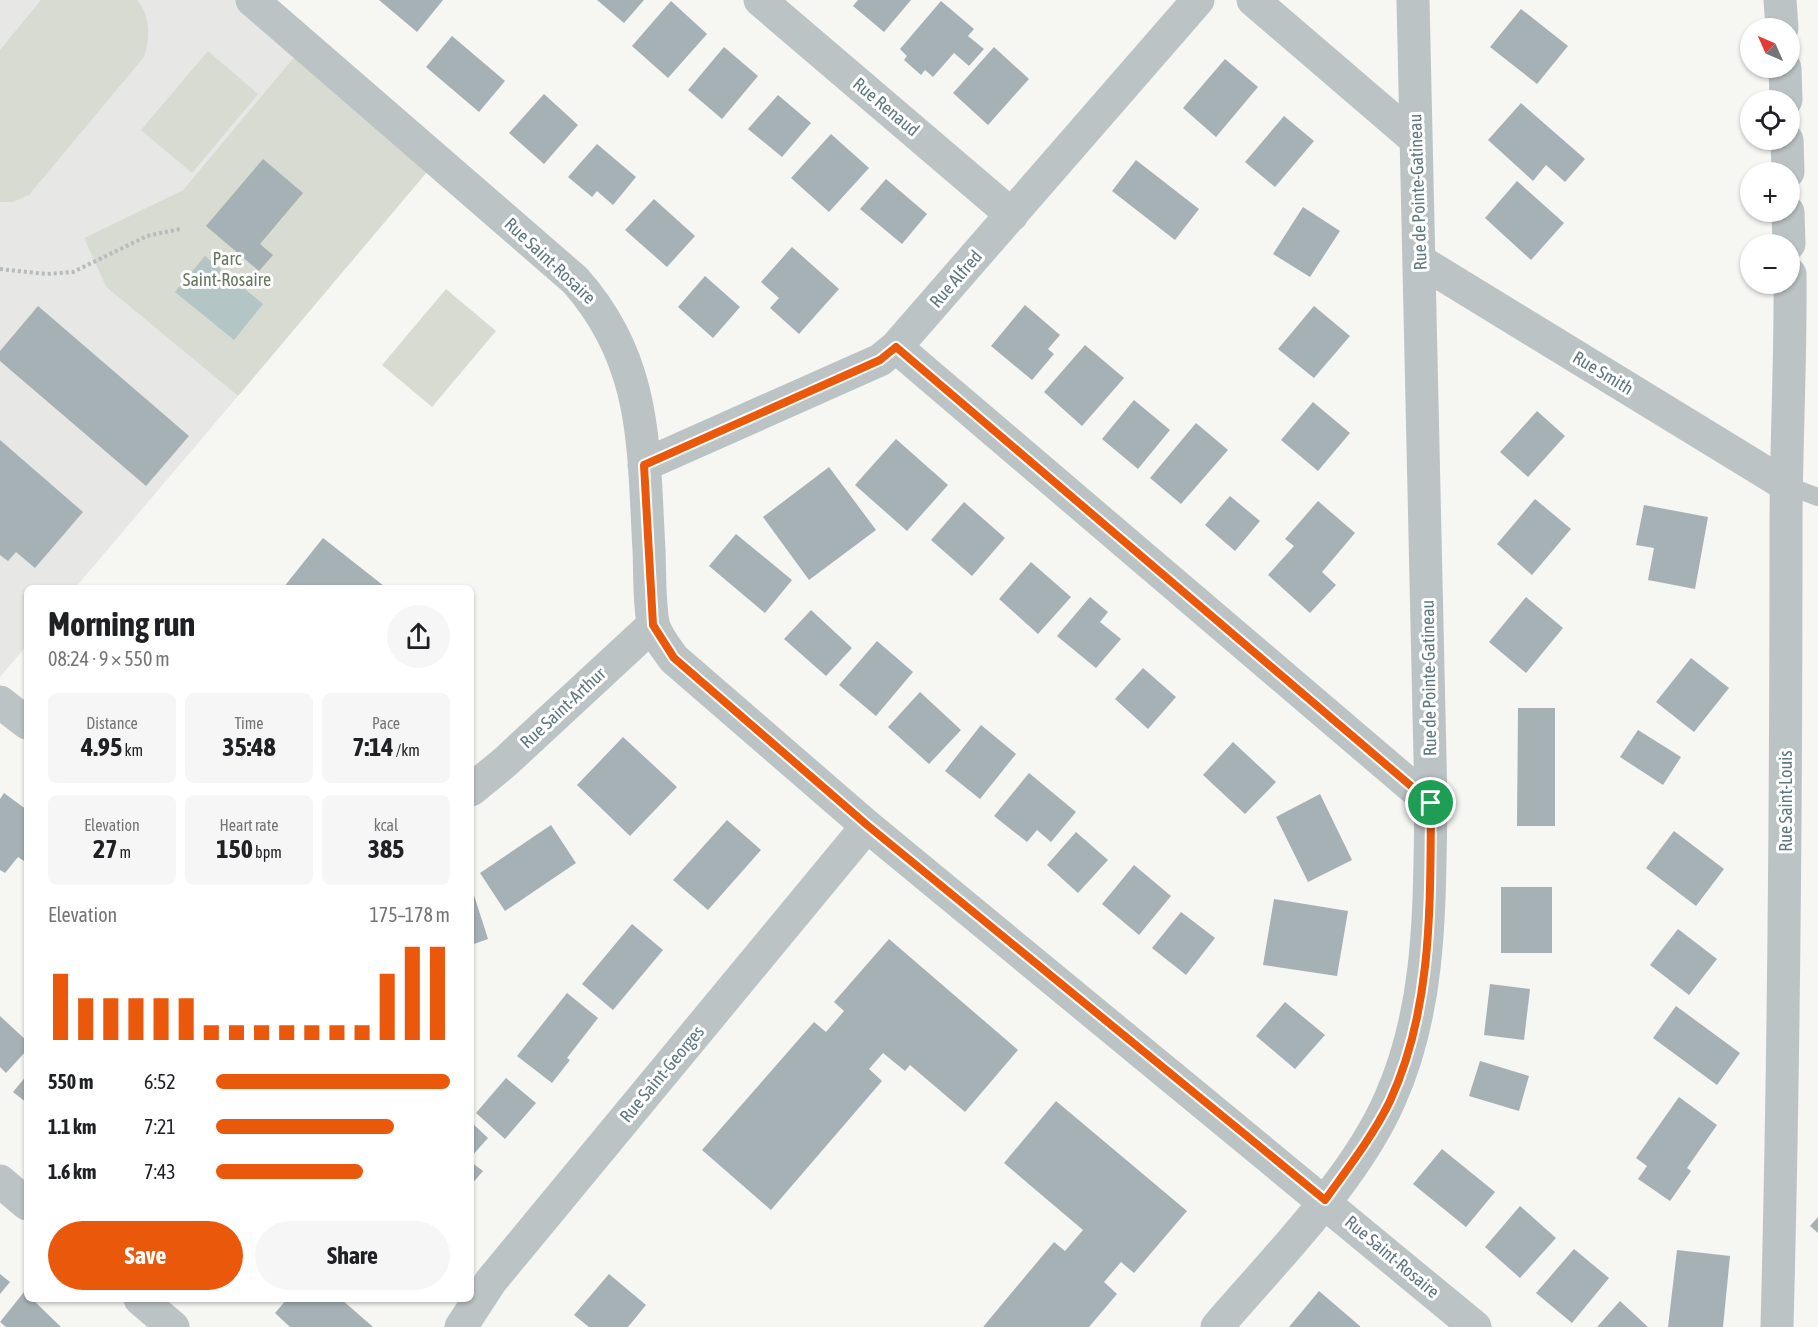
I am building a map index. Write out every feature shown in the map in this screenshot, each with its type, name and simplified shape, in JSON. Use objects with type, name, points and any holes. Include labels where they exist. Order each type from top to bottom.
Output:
[{"type":"street","name":"Rue Saint-Rosaire","points":[[252,0],[567,272],[598,306],[629,369],[637,401],[644,465],[653,625],[674,658],[867,825],[1325,1200],[1475,1327]]},
{"type":"street","name":"Rue Renaud","points":[[760,0],[1012,215]]},
{"type":"street","name":"Rue Alfred","points":[[644,465],[880,360],[896,347],[1198,0]]},
{"type":"street","points":[[1253,0],[1415,139]]},
{"type":"street","name":"Rue de Pointe-Gatineau","points":[[1216,1327],[1325,1200],[1369,1137],[1390,1100],[1417,1016],[1429,933],[1431,803],[1413,0]]},
{"type":"street","points":[[1780,0],[1781,18]]},
{"type":"street","name":"Rue Smith","points":[[1420,261],[1786,484]]},
{"type":"street","name":"Rue Saint-Louis","points":[[1777,1327],[1786,918],[1786,484],[1791,350],[1790,294]]},
{"type":"street","points":[[896,347],[1431,803]]},
{"type":"street","name":"Rue Saint-Arthur","points":[[474,787],[504,763],[653,625]]},
{"type":"street","points":[[0,702],[24,721]]},
{"type":"street","name":"Rue Saint-Georges","points":[[461,1327],[505,1264],[867,825]]},
{"type":"street","points":[[0,1181],[24,1201]]},
{"type":"street","points":[[144,1302],[173,1327]]},
{"type":"lane","points":[[1786,484],[1818,497]]},
{"type":"path","points":[[0,269],[46,274],[73,272],[147,236],[180,229]]},
{"type":"shaded area","points":[[0,0],[252,0],[304,45],[183,190],[84,238],[106,287],[238,396],[78,585],[24,585],[24,649],[0,677]]},
{"type":"shaded area","points":[[205,256],[263,304],[234,340],[175,292]]},
{"type":"green space","points":[[41,0],[137,0],[147,20],[146,50],[144,57],[29,195],[13,202],[0,202],[0,50]]},
{"type":"green space","name":"Parc Saint-Rosaire","points":[[304,45],[438,159],[238,396],[106,287],[84,238],[183,190]]},
{"type":"green space","points":[[208,51],[258,94],[192,173],[141,130]]},
{"type":"green space","points":[[446,289],[496,331],[432,407],[382,365]]},
{"type":"building","points":[[379,0],[443,0],[417,32]]},
{"type":"building","points":[[597,0],[644,0],[624,23]]},
{"type":"building","points":[[858,0],[911,0],[884,32],[853,6]]},
{"type":"building","points":[[671,1],[707,34],[668,78],[632,46]]},
{"type":"building","points":[[941,1],[974,29],[968,36],[984,49],[969,66],[954,53],[933,77],[925,70],[921,75],[904,60],[907,56],[900,49]]},
{"type":"building","points":[[1521,9],[1568,46],[1537,84],[1490,47]]},
{"type":"building","points":[[452,36],[505,81],[479,112],[426,67]]},
{"type":"building","points":[[724,47],[758,76],[722,119],[688,90]]},
{"type":"building","points":[[994,47],[1029,79],[988,125],[953,93]]},
{"type":"building","points":[[1225,59],[1258,87],[1216,137],[1183,108]]},
{"type":"building","points":[[544,94],[578,125],[544,164],[509,133]]},
{"type":"building","points":[[778,95],[811,123],[782,157],[748,129]]},
{"type":"building","points":[[1521,103],[1585,159],[1565,182],[1546,165],[1533,181],[1488,140]]},
{"type":"building","points":[[1284,116],[1314,141],[1275,187],[1245,162]]},
{"type":"building","points":[[831,134],[869,168],[829,212],[791,178]]},
{"type":"building","points":[[597,144],[636,177],[613,205],[597,191],[592,197],[568,177]]},
{"type":"building","points":[[263,159],[303,193],[260,244],[273,255],[259,271],[206,226]]},
{"type":"building","points":[[1136,160],[1199,209],[1175,240],[1112,191]]},
{"type":"building","points":[[886,179],[927,214],[902,244],[860,209]]},
{"type":"building","points":[[1517,181],[1564,223],[1531,260],[1485,218]]},
{"type":"building","points":[[654,199],[695,236],[667,267],[625,230]]},
{"type":"building","points":[[1303,207],[1340,231],[1310,277],[1273,254]]},
{"type":"building","points":[[792,247],[839,289],[799,334],[770,308],[779,298],[761,282]]},
{"type":"building","points":[[705,276],[740,307],[713,338],[678,307]]},
{"type":"building","points":[[1025,305],[1060,335],[1048,349],[1054,354],[1032,380],[991,346]]},
{"type":"building","points":[[38,306],[189,436],[146,486],[0,361],[0,351]]},
{"type":"building","points":[[1314,306],[1350,336],[1314,378],[1278,349]]},
{"type":"building","points":[[1085,345],[1124,378],[1082,426],[1044,392]]},
{"type":"building","points":[[1134,400],[1170,430],[1138,469],[1102,439]]},
{"type":"building","points":[[1313,402],[1350,433],[1318,471],[1281,440]]},
{"type":"building","points":[[1537,411],[1565,436],[1528,477],[1500,452]]},
{"type":"building","points":[[1196,423],[1228,450],[1181,504],[1150,478]]},
{"type":"building","points":[[896,439],[948,485],[907,531],[855,485]]},
{"type":"building","points":[[0,440],[83,512],[35,568],[16,552],[8,561],[0,555]]},
{"type":"building","points":[[829,467],[876,530],[809,580],[763,517]]},
{"type":"building","points":[[1230,496],[1260,521],[1235,551],[1205,525]]},
{"type":"building","points":[[1535,499],[1571,529],[1532,575],[1497,544]]},
{"type":"building","points":[[1318,501],[1355,533],[1322,572],[1336,585],[1310,613],[1268,575],[1294,546],[1285,539]]},
{"type":"building","points":[[964,502],[1005,538],[972,576],[931,540]]},
{"type":"building","points":[[1644,505],[1708,517],[1695,589],[1648,580],[1654,548],[1636,545]]},
{"type":"building","points":[[736,534],[792,580],[765,613],[709,566]]},
{"type":"building","points":[[323,538],[383,585],[285,585]]},
{"type":"building","points":[[1031,562],[1071,597],[1038,634],[999,599]]},
{"type":"building","points":[[1090,597],[1108,612],[1100,622],[1121,639],[1096,668],[1057,636]]},
{"type":"building","points":[[1526,597],[1563,628],[1526,673],[1489,642]]},
{"type":"building","points":[[811,610],[852,648],[826,676],[784,639]]},
{"type":"building","points":[[877,641],[913,672],[876,716],[839,685]]},
{"type":"building","points":[[1691,658],[1729,688],[1694,732],[1656,702]]},
{"type":"building","points":[[1143,668],[1176,697],[1148,729],[1115,699]]},
{"type":"building","points":[[920,692],[961,730],[929,764],[888,727]]},
{"type":"building","points":[[1518,708],[1555,708],[1555,826],[1517,826]]},
{"type":"building","points":[[981,725],[1016,754],[980,799],[945,771]]},
{"type":"building","points":[[1638,730],[1681,757],[1663,785],[1620,757]]},
{"type":"building","points":[[623,737],[677,787],[630,836],[577,785]]},
{"type":"building","points":[[1233,742],[1276,782],[1245,814],[1203,775]]},
{"type":"building","points":[[1029,773],[1076,812],[1051,842],[1037,830],[1027,842],[994,816]]},
{"type":"building","points":[[4,793],[24,808],[24,861],[18,857],[5,873],[0,870],[0,799]]},
{"type":"building","points":[[1320,794],[1352,860],[1308,882],[1276,817]]},
{"type":"building","points":[[727,820],[761,850],[708,910],[673,880]]},
{"type":"building","points":[[551,825],[576,863],[505,911],[480,873]]},
{"type":"building","points":[[1674,831],[1724,869],[1696,906],[1646,868]]},
{"type":"building","points":[[1076,832],[1108,860],[1078,893],[1047,865]]},
{"type":"building","points":[[1134,865],[1171,896],[1139,935],[1102,904]]},
{"type":"building","points":[[1501,887],[1552,887],[1552,953],[1501,953]]},
{"type":"building","points":[[474,895],[488,939],[474,944]]},
{"type":"building","points":[[1274,899],[1348,911],[1337,976],[1263,965]]},
{"type":"building","points":[[1181,912],[1215,938],[1186,975],[1152,948]]},
{"type":"building","points":[[632,924],[663,950],[613,1010],[582,984]]},
{"type":"building","points":[[1678,929],[1717,959],[1689,995],[1650,965]]},
{"type":"building","points":[[889,939],[1018,1050],[965,1112],[910,1065],[905,1071],[883,1053],[869,1069],[882,1081],[771,1210],[702,1150],[814,1022],[826,1032],[844,1011],[834,1002]]},
{"type":"building","points":[[1490,984],[1530,989],[1524,1040],[1484,1035]]},
{"type":"building","points":[[567,993],[598,1018],[567,1058],[570,1060],[552,1083],[517,1056]]},
{"type":"building","points":[[1285,1002],[1325,1035],[1295,1069],[1256,1036]]},
{"type":"building","points":[[1676,1006],[1740,1053],[1717,1085],[1653,1038]]},
{"type":"building","points":[[0,1016],[24,1038],[24,1053],[6,1073],[0,1067]]},
{"type":"building","points":[[1480,1061],[1529,1076],[1519,1111],[1469,1096]]},
{"type":"building","points":[[506,1078],[536,1103],[505,1139],[476,1113]]},
{"type":"building","points":[[24,1079],[24,1101],[13,1092]]},
{"type":"building","points":[[1679,1097],[1717,1125],[1687,1168],[1691,1171],[1670,1201],[1638,1179],[1647,1166],[1636,1158]]},
{"type":"building","points":[[1056,1101],[1187,1211],[1134,1273],[1121,1262],[1104,1282],[1117,1294],[1089,1327],[983,1327],[1054,1242],[1065,1251],[1083,1230],[1004,1163]]},
{"type":"building","points":[[474,1125],[488,1138],[474,1154]]},
{"type":"building","points":[[1442,1149],[1495,1192],[1466,1227],[1413,1184]]},
{"type":"building","points":[[474,1164],[483,1171],[474,1182]]},
{"type":"building","points":[[1520,1206],[1556,1238],[1520,1278],[1485,1247]]},
{"type":"building","points":[[1818,1217],[1818,1233],[1810,1226]]},
{"type":"building","points":[[1574,1249],[1609,1278],[1572,1323],[1536,1293]]},
{"type":"building","points":[[1677,1250],[1730,1256],[1723,1327],[1668,1327]]},
{"type":"building","points":[[0,1274],[10,1282],[0,1294]]},
{"type":"building","points":[[609,1274],[646,1305],[628,1327],[589,1327],[574,1315]]},
{"type":"building","points":[[1319,1291],[1361,1327],[1289,1327]]},
{"type":"building","points":[[24,1292],[24,1302],[35,1302],[61,1327],[6,1327],[0,1322]]},
{"type":"building","points":[[1620,1301],[1648,1327],[1597,1327]]},
{"type":"building","points":[[284,1302],[344,1302],[373,1327],[290,1327],[275,1313]]},
{"type":"route","points":[[896,347],[1431,803],[1429,933],[1424,979],[1405,1061],[1390,1100],[1369,1137],[1325,1200],[867,825],[674,658],[661,642],[653,625],[644,465],[880,360],[896,347]]}]
